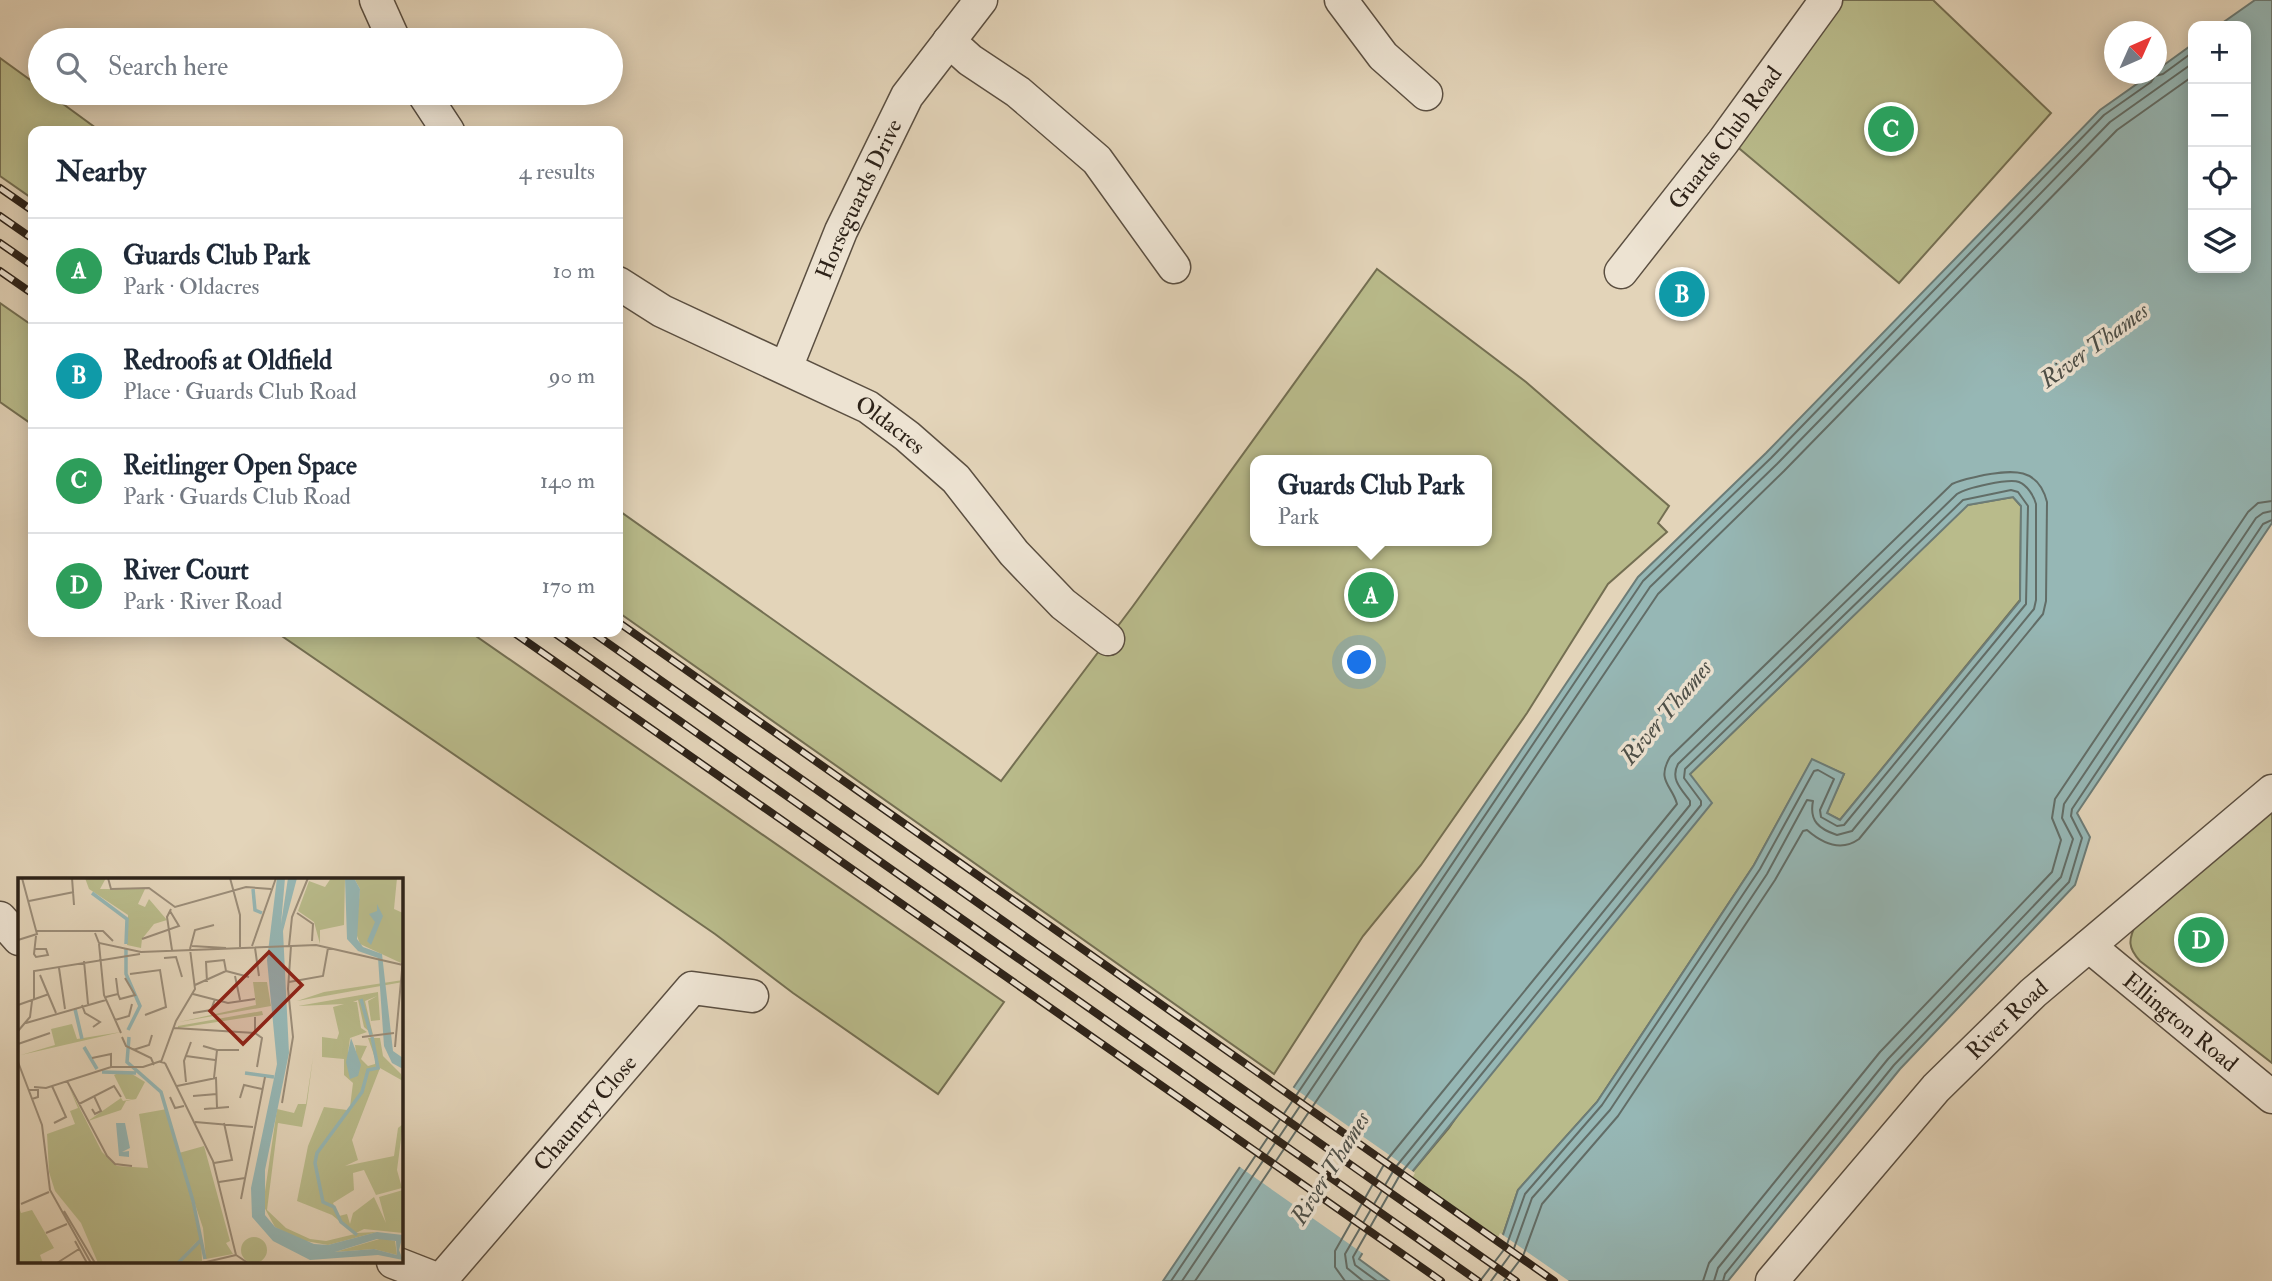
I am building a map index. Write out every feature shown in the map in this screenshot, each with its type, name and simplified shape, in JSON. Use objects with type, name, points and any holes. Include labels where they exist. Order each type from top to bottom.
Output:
[{"type":"street","points":[[376,0],[389,28]]},
{"type":"street","name":"Horseguards Drive","points":[[786,368],[841,232],[906,96],[981,0]]},
{"type":"street","points":[[1341,0],[1383,56],[1426,94]]},
{"type":"street","name":"Guards Club Road","points":[[1621,272],[1723,142],[1826,0]]},
{"type":"street","points":[[949,41],[970,60],[1018,92],[1097,160],[1174,267]]},
{"type":"street","points":[[431,105],[446,126]]},
{"type":"street","name":"Oldacres","points":[[623,286],[662,311],[868,407],[907,436],[956,479],[1014,553],[1063,604],[1108,639]]},
{"type":"street","name":"River Road","points":[[1772,1281],[1936,1088],[2033,993],[2272,791]]},
{"type":"street","points":[[0,918],[18,938]]},
{"type":"street","name":"Ellington Road","points":[[2088,946],[2272,1097]]},
{"type":"street","name":"Chauntry Close","points":[[440,1280],[692,988],[752,996]]},
{"type":"street","points":[[398,1264],[440,1280]]},
{"type":"green space","points":[[1837,0],[1933,0],[2051,113],[1899,283],[1734,144]]},
{"type":"green space","points":[[0,58],[28,78],[28,105],[64,105],[93,126],[28,126],[28,196],[0,176]]},
{"type":"green space","points":[[1377,269],[1526,382],[1669,506],[1658,523],[1667,532],[1608,584],[1527,713],[1421,865],[1363,936],[1274,1074],[623,616],[623,514],[1001,781],[1133,606]]},
{"type":"green space","points":[[0,303],[28,323],[28,422],[0,402]]},
{"type":"green space","points":[[2013,497],[2021,506],[2020,600],[1840,820],[1826,813],[1844,774],[1812,760],[1754,865],[1597,1102],[1518,1190],[1500,1244],[1407,1178],[1449,1128],[1690,774],[1967,505]]},
{"type":"green space","points":[[283,637],[477,637],[1004,1002],[938,1094],[793,993],[715,934]]},
{"type":"green space","points":[[2272,807],[2272,1063],[2140,961],[2130,944],[2136,924]]},
{"type":"water","name":"River Thames","points":[[2255,0],[2272,0],[2272,523],[2077,813],[2090,837],[2075,885],[1900,1069],[1728,1281],[1472,1281],[1500,1244],[1518,1190],[1597,1102],[1754,865],[1812,759],[1844,774],[1827,813],[1840,820],[2020,601],[2021,506],[2013,497],[1968,505],[1690,774],[1712,803],[1407,1178],[1359,1259],[1389,1281],[1163,1281],[1638,577],[1766,453],[2100,110],[2137,84],[2167,84],[2167,63],[2188,48],[2188,273],[2251,273],[2251,21],[2225,21]]},
{"type":"pier","points":[[1291,1086],[1415,1173],[1365,1255],[1237,1165]]},
{"type":"pier","points":[[1500,1233],[1569,1281],[1468,1281]]},
{"type":"railway","points":[[0,188],[28,208]]},
{"type":"railway","points":[[0,216],[28,236]]},
{"type":"railway","points":[[0,243],[28,263]]},
{"type":"railway","points":[[0,271],[28,291]]},
{"type":"railway","points":[[623,626],[1554,1281]]},
{"type":"railway","points":[[520,637],[1441,1281]]},
{"type":"railway","points":[[560,637],[1478,1281]]},
{"type":"railway","points":[[599,637],[1516,1281]]},
{"type":"place","name":"Reitlinger Open Space","points":[[1891,129]]},
{"type":"place","name":"Redroofs at Oldfield","points":[[1682,294]]},
{"type":"place","name":"Guards Club Park","points":[[1371,595]]},
{"type":"place","name":"River Court","points":[[2201,940]]}]
